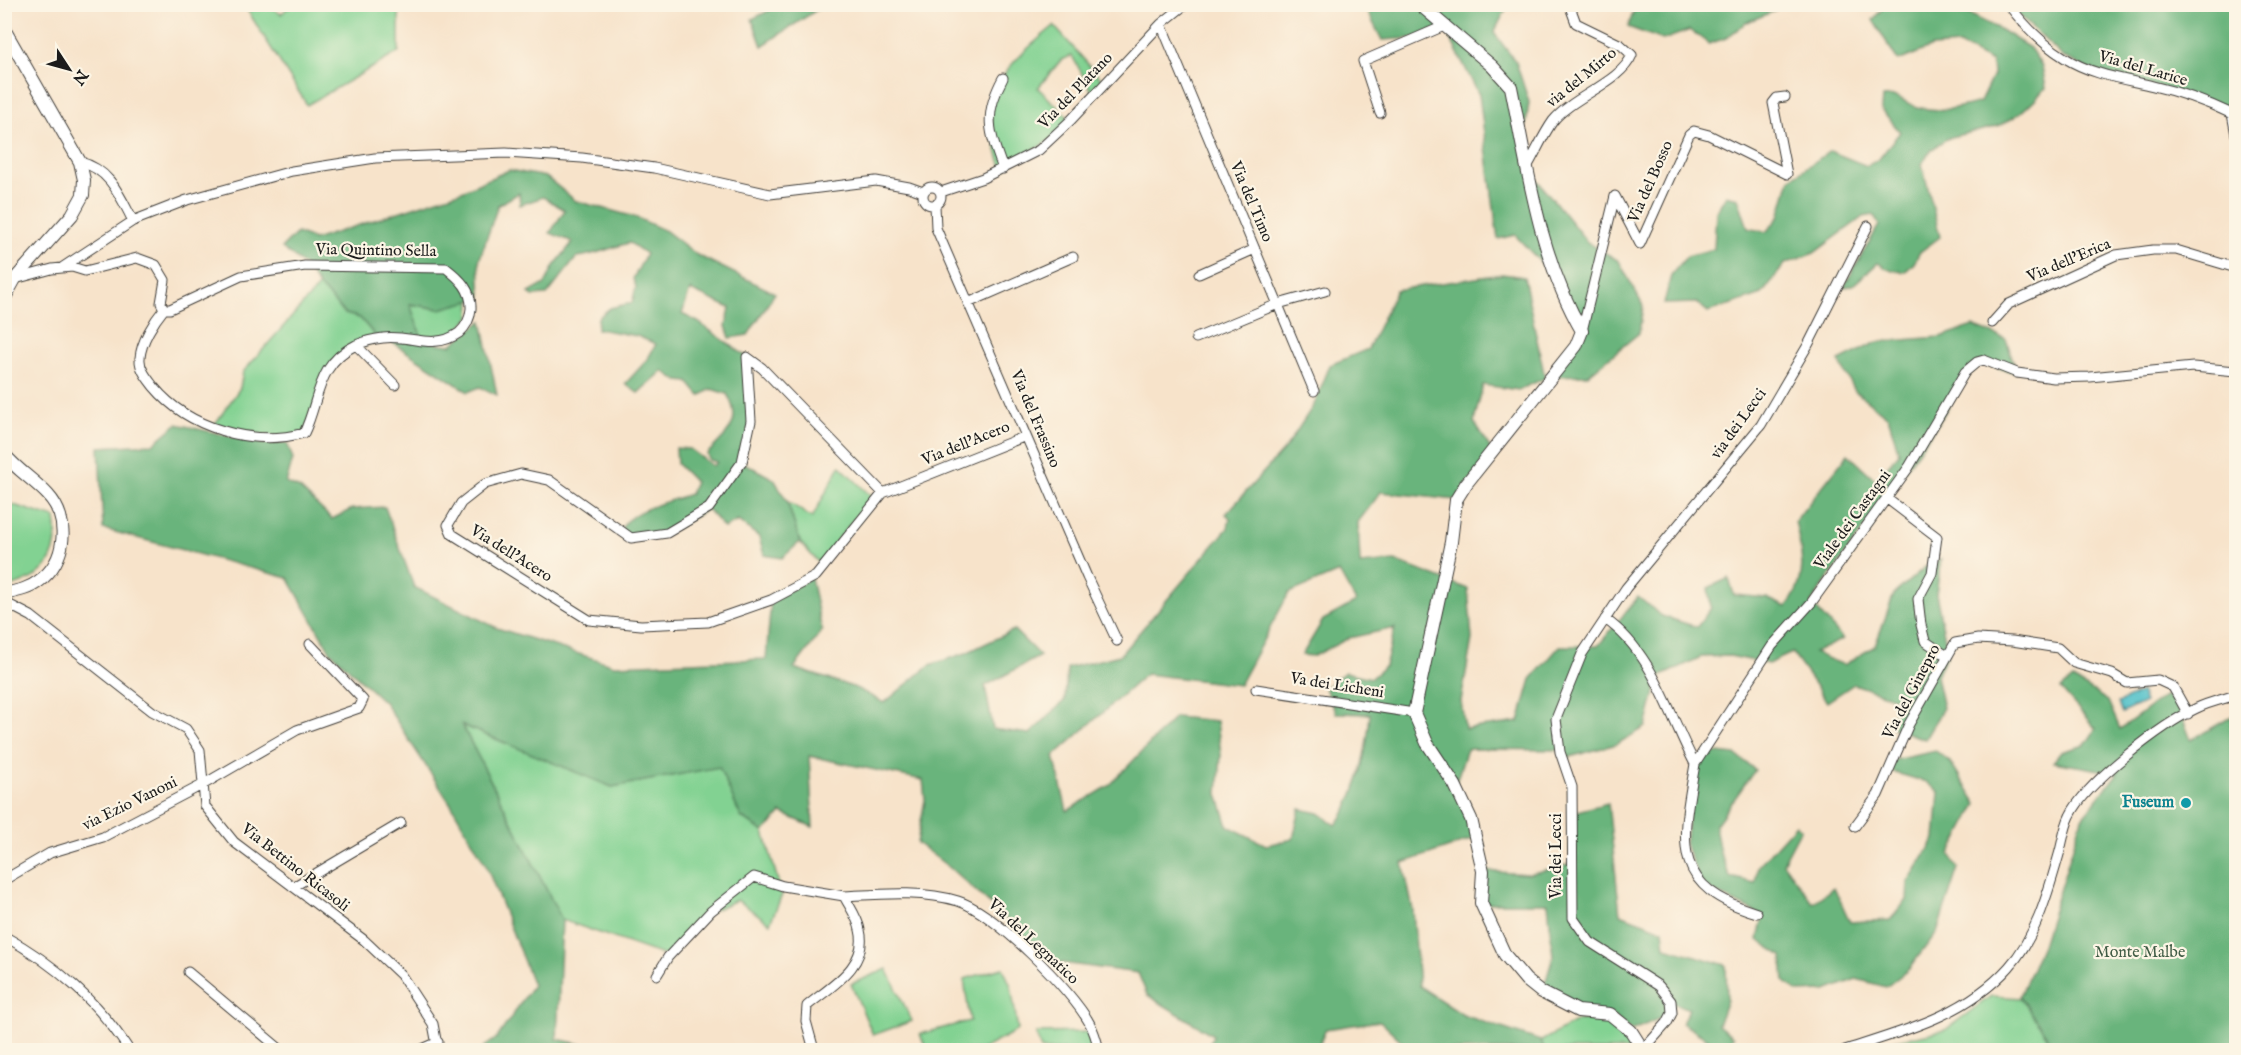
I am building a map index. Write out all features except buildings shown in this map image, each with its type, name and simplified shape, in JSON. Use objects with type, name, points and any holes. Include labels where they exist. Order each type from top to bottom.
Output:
[{"type":"street","name":"Via del Platano","points":[[941,192],[1003,169],[1039,150],[1055,137],[1161,24],[1186,4]]},
{"type":"street","points":[[1419,4],[1492,66],[1511,87],[1549,258],[1567,306],[1582,331],[1576,346],[1466,484],[1456,500],[1451,543],[1414,713],[1427,743],[1455,785],[1472,819],[1483,871],[1481,903],[1504,955],[1526,980],[1541,992],[1578,1011],[1610,1014],[1631,1032],[1642,1050]]},
{"type":"street","name":"via del Mirto","points":[[1527,167],[1554,120],[1628,65],[1632,55],[1621,45],[1576,23],[1569,4]]},
{"type":"street","name":"Via del Larice","points":[[2008,4],[2019,18],[2065,58],[2096,73],[2157,87],[2217,107],[2232,114],[2236,135]]},
{"type":"street","name":"Via del Timo","points":[[1161,24],[1314,391]]},
{"type":"street","points":[[1380,113],[1363,61],[1444,26]]},
{"type":"street","points":[[4,29],[80,162],[84,180],[83,195],[72,215],[15,279],[4,300]]},
{"type":"street","points":[[1003,78],[993,96],[988,120],[1003,169]]},
{"type":"street","name":"Via del Bosso","points":[[1582,331],[1615,196],[1640,244],[1689,135],[1694,131],[1709,135],[1787,174],[1773,104],[1777,98],[1785,97]]},
{"type":"street","points":[[61,268],[133,221],[242,182],[292,171],[414,155],[506,153],[582,158],[654,168],[770,194],[876,181],[923,192]]},
{"type":"street","points":[[80,162],[101,170],[115,187],[133,221]]},
{"type":"street","points":[[933,187],[941,192],[940,201],[935,205],[924,201],[923,192],[933,187]]},
{"type":"street","name":"Via del Frassino","points":[[935,205],[936,228],[1117,641]]},
{"type":"street","name":"via dei Lecci","points":[[1605,619],[1626,588],[1761,424],[1808,345],[1868,226]]},
{"type":"street","points":[[1198,273],[1255,249]]},
{"type":"street","name":"Via dell'Erica","points":[[1992,323],[2009,304],[2116,255],[2154,250],[2176,250],[2236,268]]},
{"type":"street","points":[[968,303],[1073,257]]},
{"type":"street","name":"Via Quintino Sella","points":[[15,279],[61,268],[72,267],[85,271],[137,258],[156,265],[165,280],[161,303],[164,309]]},
{"type":"street","name":"Via Quintino Sella","points":[[305,266],[446,268],[463,282],[471,300],[470,317],[464,329],[449,339],[433,343],[384,338],[356,345],[333,362],[320,381],[310,420],[304,433],[285,438],[257,438],[213,428],[186,415],[166,401],[145,375],[140,359],[146,340],[164,309],[170,309],[241,276],[305,266]]},
{"type":"street","points":[[1196,338],[1278,304],[1325,291]]},
{"type":"street","points":[[356,345],[395,385]]},
{"type":"street","name":"Via dell'Acero","points":[[883,493],[762,368],[747,357],[751,421],[742,462],[709,508],[667,533],[631,538],[549,480],[521,474],[484,484],[461,503],[448,525],[452,534],[589,620],[641,625],[708,622],[771,600],[816,576],[883,493],[1026,436]]},
{"type":"street","name":"Viale dei Castagni","points":[[1695,764],[1772,646],[1811,603],[1936,426],[1965,372],[1977,362],[1984,360],[2017,373],[2054,378],[2193,368],[2236,371]]},
{"type":"street","points":[[4,454],[49,496],[61,518],[63,541],[55,566],[40,581],[27,588],[4,594]]},
{"type":"street","points":[[1886,498],[1937,537],[1932,573],[1918,599],[1925,641],[1947,656]]},
{"type":"street","name":"Via Bettino Ricasoli","points":[[4,602],[31,616],[152,711],[186,729],[200,750],[204,784],[202,795],[205,806],[234,843],[364,940],[401,975],[433,1024],[438,1046]]},
{"type":"street","points":[[1605,619],[1618,628],[1645,661],[1695,764],[1685,822],[1690,867],[1702,886],[1719,900],[1757,913]]},
{"type":"street","name":"Via dei Lecci","points":[[1605,619],[1582,654],[1556,719],[1560,752],[1572,787],[1573,918],[1590,942],[1659,986],[1671,1001],[1672,1013],[1667,1023],[1642,1050]]},
{"type":"street","name":"Via del Ginepro","points":[[1855,826],[1878,795],[1909,724],[1955,643],[1978,639],[2012,641],[2058,648],[2074,663],[2112,674],[2127,683],[2158,680],[2173,687],[2188,714]]},
{"type":"street","name":"via Ezio Vanoni","points":[[4,880],[50,853],[103,837],[204,784],[297,730],[359,708],[363,700],[310,645]]},
{"type":"street","name":"Va dei Licheni","points":[[1256,688],[1414,713]]},
{"type":"street","points":[[1845,1050],[1932,1021],[1966,1003],[2009,967],[2029,937],[2052,879],[2070,815],[2084,794],[2127,754],[2198,707],[2236,695]]},
{"type":"street","points":[[293,887],[402,823]]},
{"type":"street","name":"Via del Legnatico","points":[[657,975],[668,957],[711,911],[754,877],[783,886],[844,896],[901,894],[955,900],[973,906],[1035,960],[1078,1005],[1091,1025],[1099,1050]]},
{"type":"street","points":[[814,1050],[806,1021],[807,1006],[848,972],[861,951],[860,928],[844,896]]},
{"type":"street","points":[[4,936],[74,985],[109,1020],[129,1050]]},
{"type":"street","points":[[188,972],[281,1050]]},
{"type":"street","points":[[420,1050],[438,1046]]},
{"type":"green space","points":[[1636,4],[1777,5],[1775,11],[1747,22],[1726,38],[1709,44],[1690,30],[1663,40],[1628,27]]},
{"type":"green space","points":[[244,5],[268,5],[281,14],[291,5],[399,5],[399,52],[307,105]]},
{"type":"green space","points":[[780,5],[824,5],[762,46],[752,19]]},
{"type":"green space","points":[[1364,5],[1508,5],[1494,33],[1516,62],[1529,102],[1523,146],[1527,167],[1587,242],[1619,261],[1643,306],[1639,333],[1588,375],[1551,376],[1584,326],[1558,281],[1515,235],[1498,239],[1479,95],[1444,26],[1415,38],[1382,40]]},
{"type":"green space","points":[[1885,5],[1951,5],[2001,30],[2030,48],[2042,66],[2046,88],[2023,111],[1994,127],[1949,138],[1931,151],[1922,164],[1940,237],[1920,252],[1905,272],[1887,269],[1878,263],[1853,285],[1843,288],[1879,225],[1874,215],[1863,217],[1814,253],[1785,264],[1762,294],[1708,312],[1697,303],[1664,304],[1671,275],[1687,256],[1714,249],[1716,212],[1726,195],[1738,198],[1748,228],[1766,232],[1779,217],[1790,179],[1830,151],[1867,166],[1879,159],[1900,132],[1881,109],[1882,97],[1899,98],[1912,105],[1934,110],[1957,108],[1980,102],[1993,75],[1992,62],[1959,45],[1932,47],[1898,61],[1873,20]]},
{"type":"green space","points":[[2008,5],[2236,5],[2236,68],[2232,114],[2163,89],[2096,73],[2062,56]]},
{"type":"green space","points":[[1054,26],[1105,83],[1094,95],[1072,56],[1061,60],[1038,88],[1071,120],[1055,137],[1003,169],[993,132],[991,112],[993,96],[1010,66]]},
{"type":"green space","points":[[509,170],[546,177],[576,201],[635,217],[666,231],[697,255],[775,293],[748,335],[730,338],[726,326],[730,308],[690,290],[682,314],[698,322],[747,357],[751,421],[742,462],[774,479],[787,501],[800,542],[782,558],[764,555],[759,537],[738,521],[724,528],[707,509],[667,533],[631,538],[621,531],[625,523],[640,512],[690,494],[695,482],[677,464],[676,448],[690,449],[713,466],[717,462],[709,460],[707,454],[731,427],[734,413],[727,394],[711,389],[700,396],[688,382],[678,381],[663,371],[638,393],[625,384],[647,360],[656,344],[637,336],[597,329],[598,318],[610,308],[632,303],[636,287],[633,279],[646,254],[630,243],[577,257],[547,295],[533,296],[529,293],[545,284],[554,266],[573,242],[550,233],[565,210],[543,197],[520,205],[519,193],[498,205],[479,261],[481,298],[440,309],[410,304],[423,342],[451,345],[482,321],[497,395],[480,387],[468,392],[387,339],[378,339],[360,318],[346,314],[319,286],[305,266],[282,248],[297,233],[314,240],[462,191]]},
{"type":"green space","points":[[1502,274],[1524,277],[1545,378],[1519,390],[1483,385],[1474,422],[1492,451],[1456,500],[1381,492],[1358,522],[1360,564],[1395,561],[1468,589],[1472,639],[1461,701],[1465,729],[1519,722],[1531,679],[1560,646],[1598,646],[1638,597],[1662,616],[1697,627],[1711,608],[1708,588],[1729,578],[1734,595],[1767,598],[1786,607],[1801,577],[1800,544],[1795,521],[1848,454],[1876,480],[1899,453],[1888,417],[1855,391],[1839,361],[1877,342],[1940,337],[1973,326],[2006,339],[2017,373],[1977,362],[1936,426],[1811,603],[1843,639],[1814,653],[1844,665],[1875,646],[1894,594],[1925,567],[1941,559],[1936,594],[1948,654],[1936,676],[1943,708],[1925,739],[1893,728],[1895,698],[1854,684],[1827,702],[1792,653],[1768,664],[1730,656],[1701,657],[1659,677],[1646,727],[1617,744],[1562,759],[1560,750],[1467,749],[1455,785],[1476,838],[1403,863],[1413,910],[1419,986],[1463,1015],[1541,1041],[1545,1050],[1411,1050],[1380,1021],[1326,1029],[1317,1050],[1207,1050],[1213,1035],[1147,995],[1138,973],[1054,962],[950,868],[917,843],[925,800],[923,780],[809,756],[813,827],[781,813],[764,832],[741,817],[719,767],[612,787],[462,725],[562,920],[557,1039],[606,1050],[485,1050],[484,1047],[497,1038],[533,985],[486,865],[452,806],[385,703],[330,651],[288,578],[103,529],[99,447],[153,444],[177,424],[264,444],[287,443],[293,459],[286,483],[300,489],[332,519],[352,509],[385,507],[414,587],[497,628],[614,665],[766,659],[771,600],[811,578],[822,631],[794,668],[856,688],[884,703],[930,665],[966,653],[1014,630],[1040,656],[985,686],[993,729],[1030,734],[1065,700],[1067,668],[1120,655],[1228,528],[1230,518],[1226,514],[1287,446],[1315,403],[1330,365],[1368,349],[1396,290]],"holes":[[[1339,572],[1356,602],[1323,620],[1302,655],[1314,656],[1349,638],[1395,628],[1385,666],[1371,678],[1345,672],[1325,688],[1336,713],[1370,714],[1367,743],[1356,787],[1344,814],[1336,825],[1319,813],[1300,809],[1293,839],[1266,845],[1228,826],[1218,794],[1221,755],[1217,721],[1175,717],[1109,786],[1067,811],[1054,756],[1146,674],[1239,685],[1289,593]]]},
{"type":"green space","points":[[319,286],[345,314],[360,318],[378,339],[333,362],[304,433],[285,438],[213,427],[240,388],[243,372]]},
{"type":"green space","points":[[471,300],[470,317],[449,339],[422,342],[410,304],[439,309]]},
{"type":"green space","points":[[840,466],[872,497],[819,563],[800,542],[787,501],[812,518]]},
{"type":"green space","points":[[4,502],[55,518],[56,532],[52,556],[47,565],[30,579],[4,588]]},
{"type":"green space","name":"Monte Malbe","points":[[2073,679],[2108,701],[2120,729],[2166,695],[2177,704],[2191,740],[2236,714],[2236,1050],[2056,1050],[2020,996],[2042,945],[2082,818],[2118,773],[2053,762],[2061,752],[2085,745],[2096,729],[2061,689]]},
{"type":"green space","points":[[462,725],[612,787],[719,767],[741,817],[764,832],[782,895],[770,923],[737,900],[711,911],[668,957],[562,920]]},
{"type":"green space","points":[[1936,751],[1951,763],[1977,804],[1950,854],[1958,868],[1937,932],[1909,969],[1886,987],[1856,979],[1826,991],[1798,992],[1784,981],[1782,956],[1758,940],[1763,916],[1702,886],[1685,844],[1695,764],[1709,752],[1736,755],[1755,770],[1715,826],[1720,853],[1730,877],[1755,883],[1758,866],[1796,824],[1801,829],[1783,863],[1813,903],[1834,887],[1850,922],[1890,920],[1907,900],[1908,882],[1935,839],[1939,792],[1926,782],[1889,771],[1894,760]]},
{"type":"green space","points":[[1608,803],[1620,914],[1663,930],[1665,947],[1726,965],[1727,1000],[1718,1025],[1733,1037],[1724,1050],[1682,1023],[1689,1009],[1671,1002],[1672,1013],[1631,1031],[1610,1014],[1578,1011],[1543,990],[1553,957],[1548,903],[1481,903],[1483,871],[1528,874],[1572,864],[1573,812]]},
{"type":"green space","points":[[1003,968],[1011,986],[1018,1030],[981,1050],[927,1050],[920,1034],[970,1021],[964,979]]},
{"type":"green space","points":[[887,969],[912,1021],[873,1035],[851,984]]},
{"type":"green space","points":[[1991,996],[2021,998],[2056,1050],[1866,1050],[1892,1041],[1945,1030]]},
{"type":"green space","points":[[1579,1020],[1614,1025],[1626,1034],[1636,1050],[1545,1050],[1541,1041]]},
{"type":"green space","points":[[1088,1032],[1092,1050],[1041,1050],[1036,1033]]},
{"type":"water","points":[[2141,692],[2145,702],[2122,713],[2118,703]]},
{"type":"place","name":"Fuseum","points":[[2186,803]]}]
